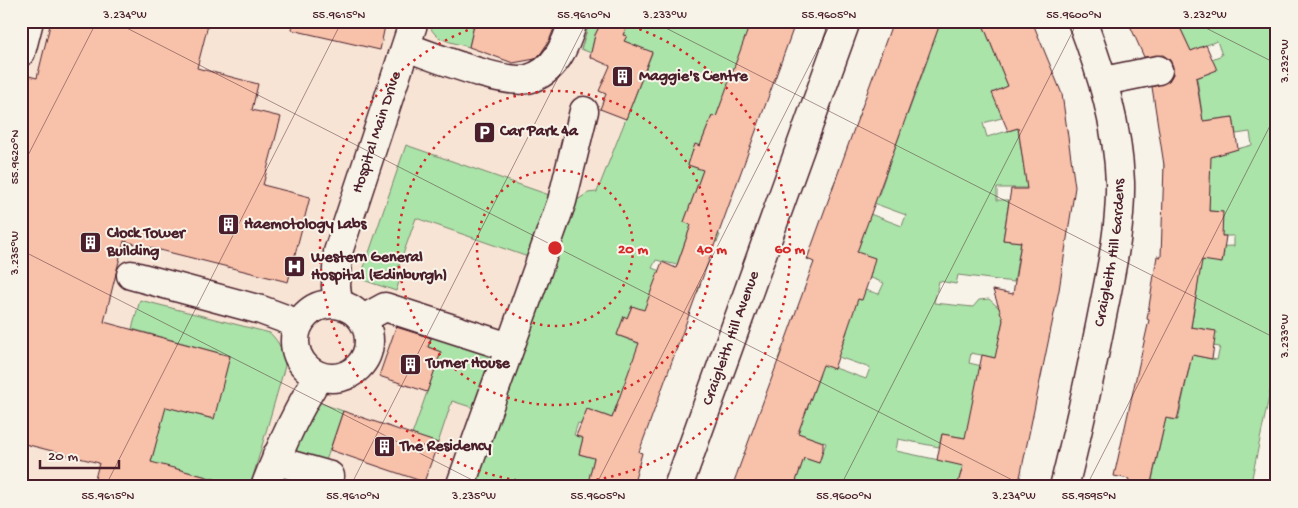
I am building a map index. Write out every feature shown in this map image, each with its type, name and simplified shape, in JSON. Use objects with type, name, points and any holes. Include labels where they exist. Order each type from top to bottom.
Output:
[{"type":"street","points":[[21,52],[30,21]]},
{"type":"street","name":"Hospital Main Drive","points":[[338,304],[336,286],[338,252],[414,21]]},
{"type":"street","points":[[406,47],[508,79],[527,79],[548,68],[556,59],[565,46],[572,21]]},
{"type":"street","name":"Craigleith Hill Avenue","points":[[678,487],[846,21]]},
{"type":"street","name":"Craigleith Hill Gardens","points":[[1064,487],[1094,356],[1118,231],[1118,161],[1112,117],[1104,81],[1082,21]]},
{"type":"street","points":[[1104,81],[1158,70]]},
{"type":"street","points":[[460,487],[566,186],[584,111]]},
{"type":"street","points":[[131,275],[262,310],[299,324]]},
{"type":"street","points":[[338,304],[356,312],[363,319],[367,328],[370,346],[362,364],[356,371],[338,378],[319,376],[308,370],[300,360],[296,349],[295,336],[299,324],[316,308],[338,304]]},
{"type":"street","points":[[363,319],[385,307],[509,347]]},
{"type":"street","points":[[265,487],[277,455],[304,400],[319,376]]},
{"type":"street","points":[[277,455],[284,463],[330,476]]},
{"type":"shaded area","name":"Western General Hospital (Edinburgh)","points":[[21,21],[637,21],[655,44],[485,487],[21,487]]},
{"type":"green space","points":[[429,21],[475,21],[469,47],[438,37],[431,28]]},
{"type":"green space","points":[[590,21],[602,21],[595,35],[591,53],[581,49]]},
{"type":"green space","points":[[625,21],[753,21],[716,117],[712,116],[700,146],[695,145],[688,165],[703,170],[684,222],[720,235],[717,242],[689,231],[677,265],[656,260],[652,268],[700,286],[698,292],[657,277],[653,327],[632,306],[627,318],[624,317],[617,335],[640,344],[612,418],[587,409],[582,424],[578,423],[574,435],[583,438],[579,454],[594,458],[587,487],[464,487],[574,202],[588,193],[597,192],[652,53],[624,41],[627,36],[623,35],[628,23]]},
{"type":"green space","points":[[941,21],[998,21],[984,27],[1008,86],[992,93],[1020,113],[983,123],[987,137],[1018,128],[1027,188],[997,188],[997,200],[1009,200],[1003,240],[1021,242],[1014,282],[958,275],[956,284],[939,281],[934,303],[973,307],[979,300],[989,299],[999,308],[1005,309],[996,358],[971,353],[969,363],[1021,375],[971,439],[942,434],[939,447],[898,439],[896,451],[963,465],[958,483],[970,487],[794,487],[804,458],[819,463],[826,443],[798,433],[820,374],[778,359],[782,349],[866,379],[870,368],[827,353],[842,346],[847,332],[848,295],[861,300],[865,290],[879,294],[884,283],[851,270],[870,214],[902,226],[906,215],[832,188],[836,179],[879,194],[900,134],[857,119],[865,101],[907,116],[929,56],[924,39],[933,43]]},
{"type":"green space","points":[[1177,21],[1277,21],[1277,359],[1250,487],[1180,487],[1152,480],[1166,418],[1178,420],[1192,355],[1217,360],[1220,347],[1213,346],[1215,331],[1191,327],[1201,264],[1203,260],[1222,262],[1224,252],[1205,249],[1205,247],[1234,246],[1234,236],[1209,236],[1223,212],[1209,211],[1210,172],[1164,171],[1164,161],[1208,157],[1252,145],[1250,132],[1236,134],[1233,117],[1203,121],[1197,78],[1216,70],[1212,59],[1222,55],[1217,41],[1191,51]]},
{"type":"green space","points":[[406,145],[552,196],[531,258],[416,218],[396,274],[401,276],[396,291],[360,279]]},
{"type":"green space","points":[[140,300],[270,333],[279,344],[284,356],[285,366],[250,487],[205,487],[207,477],[173,468],[145,487],[162,419],[97,388],[213,419],[230,356],[132,329]]},
{"type":"green space","points":[[433,333],[496,354],[477,409],[452,401],[438,443],[412,435],[441,352],[428,347]]},
{"type":"green space","points":[[312,400],[343,411],[317,487],[278,487]]},
{"type":"building","points":[[51,21],[209,21],[197,68],[258,84],[252,110],[281,117],[263,185],[310,197],[288,282],[124,241],[104,322],[230,356],[214,419],[166,407],[151,462],[218,480],[217,487],[93,487],[99,463],[21,443],[21,74],[37,78]]},
{"type":"building","points":[[293,21],[386,21],[380,50],[292,30]]},
{"type":"building","points":[[475,21],[557,21],[549,41],[535,59],[513,63],[469,47]]},
{"type":"building","name":"Maggie's Centre","points":[[602,21],[629,21],[623,35],[627,36],[624,41],[652,52],[626,119],[600,109],[606,94],[599,91],[610,66],[590,57],[595,35]]},
{"type":"building","points":[[751,21],[796,21],[639,452],[642,453],[633,487],[587,487],[594,458],[579,454],[583,438],[576,436],[587,409],[612,418],[639,343],[617,335],[624,316],[627,318],[632,306],[644,310],[662,262],[676,268],[691,225],[684,222],[703,170],[688,165],[695,144],[700,146],[712,116],[716,117]]},
{"type":"building","points":[[893,21],[941,21],[857,252],[875,258],[870,277],[862,300],[858,299],[834,369],[823,365],[798,433],[823,442],[819,463],[804,458],[794,487],[732,487],[814,262],[807,259]]},
{"type":"building","points":[[998,21],[1032,21],[1062,94],[1075,187],[1059,290],[1018,487],[971,487],[958,483],[963,466],[937,460],[942,434],[965,438],[982,355],[995,358],[1003,320],[993,290],[1013,294],[1021,242],[1003,240],[1011,189],[1027,189],[1018,128],[1008,131],[992,93],[1008,86],[984,27]]},
{"type":"building","points":[[1128,21],[1177,21],[1191,51],[1206,45],[1217,70],[1196,78],[1203,121],[1233,117],[1238,149],[1211,157],[1209,211],[1223,212],[1222,236],[1226,236],[1222,263],[1202,260],[1191,327],[1216,331],[1212,359],[1192,355],[1177,420],[1166,418],[1150,487],[1127,487],[1129,479],[1114,476],[1149,320],[1147,319],[1157,256],[1161,257],[1164,165],[1152,87],[1169,81],[1173,74],[1173,67],[1170,60],[1163,55],[1144,57]]},
{"type":"building","name":"Turner House","points":[[396,327],[431,338],[428,347],[441,352],[427,392],[379,376]]},
{"type":"building","name":"The Residency","points":[[343,411],[438,443],[424,482],[330,450]]},
{"type":"place","name":"Maggie's Centre","points":[[623,77]]},
{"type":"place","name":"Car Park 4a","points":[[484,132]]},
{"type":"place","name":"Haemotology Labs","points":[[228,225]]},
{"type":"place","name":"Clock Tower Building","points":[[91,243]]},
{"type":"place","name":"Western General Hospital (Edinburgh)","points":[[295,267]]},
{"type":"place","name":"Turner House","points":[[410,364]]},
{"type":"place","name":"The Residency","points":[[384,447]]}]
